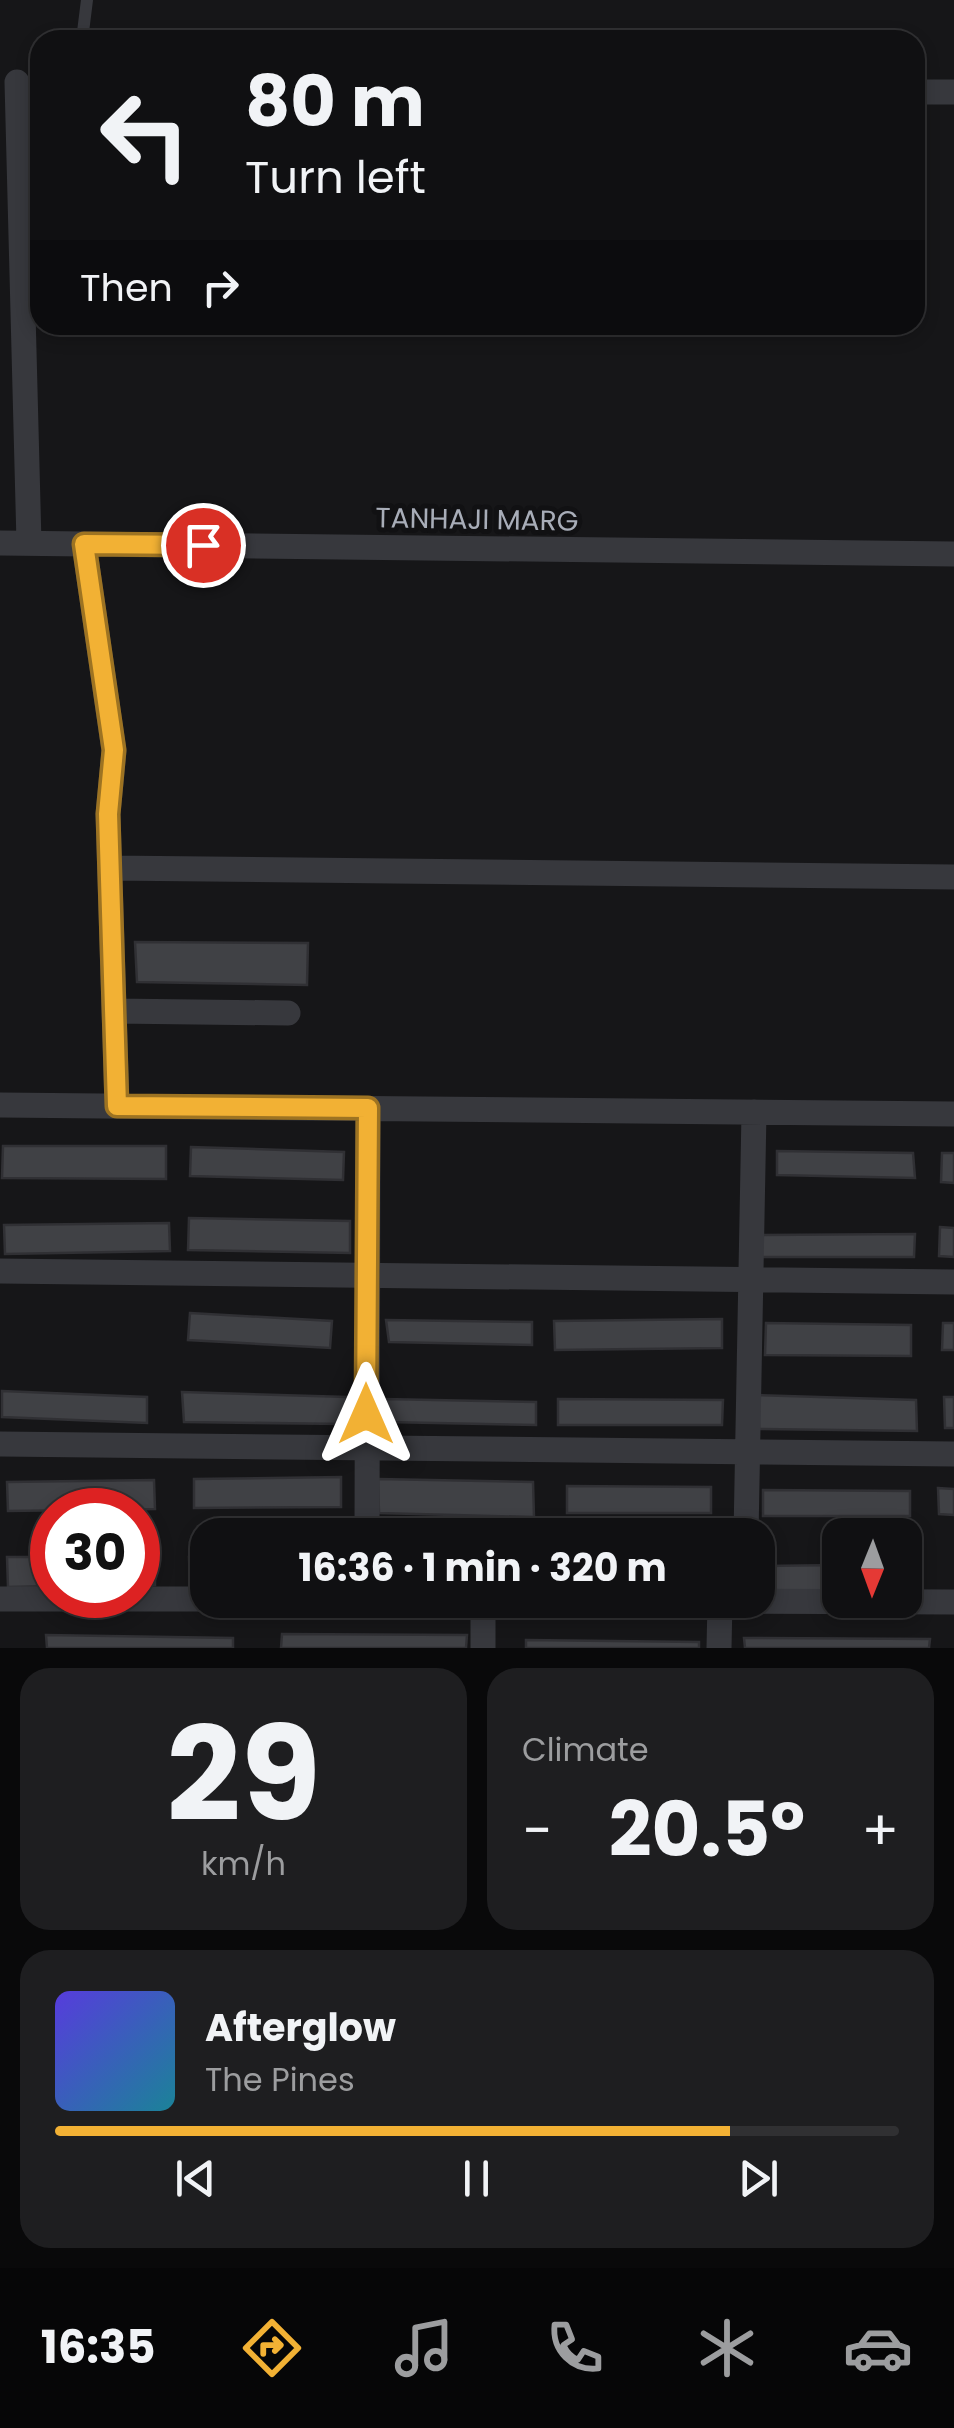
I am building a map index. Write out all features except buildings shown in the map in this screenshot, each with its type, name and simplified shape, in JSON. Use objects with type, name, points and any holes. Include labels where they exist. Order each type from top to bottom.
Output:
[{"type":"street","points":[[19,82],[29,543]]},
{"type":"street","points":[[925,92],[954,92]]},
{"type":"street","name":"TANHAJI MARG","points":[[0,543],[954,554]]},
{"type":"street","points":[[84,544],[114,750],[108,814],[117,1106]]},
{"type":"street","points":[[110,868],[954,876]]},
{"type":"street","points":[[114,1011],[288,1013]]},
{"type":"street","points":[[0,1105],[954,1114]]},
{"type":"street","points":[[367,1518],[368,1108]]},
{"type":"street","points":[[746,1518],[754,1112]]},
{"type":"street","points":[[0,1272],[954,1282]]},
{"type":"street","points":[[0,1444],[954,1454]]},
{"type":"street","points":[[0,1599],[190,1600]]},
{"type":"street","points":[[775,1601],[954,1602]]},
{"type":"street","points":[[483,1618],[483,1648]]},
{"type":"street","points":[[719,1648],[720,1618]]},
{"type":"lane","points":[[83,30],[87,0]]},
{"type":"route","points":[[203,545],[84,544],[114,750],[108,814],[117,1106],[368,1108],[366,1414]]}]
